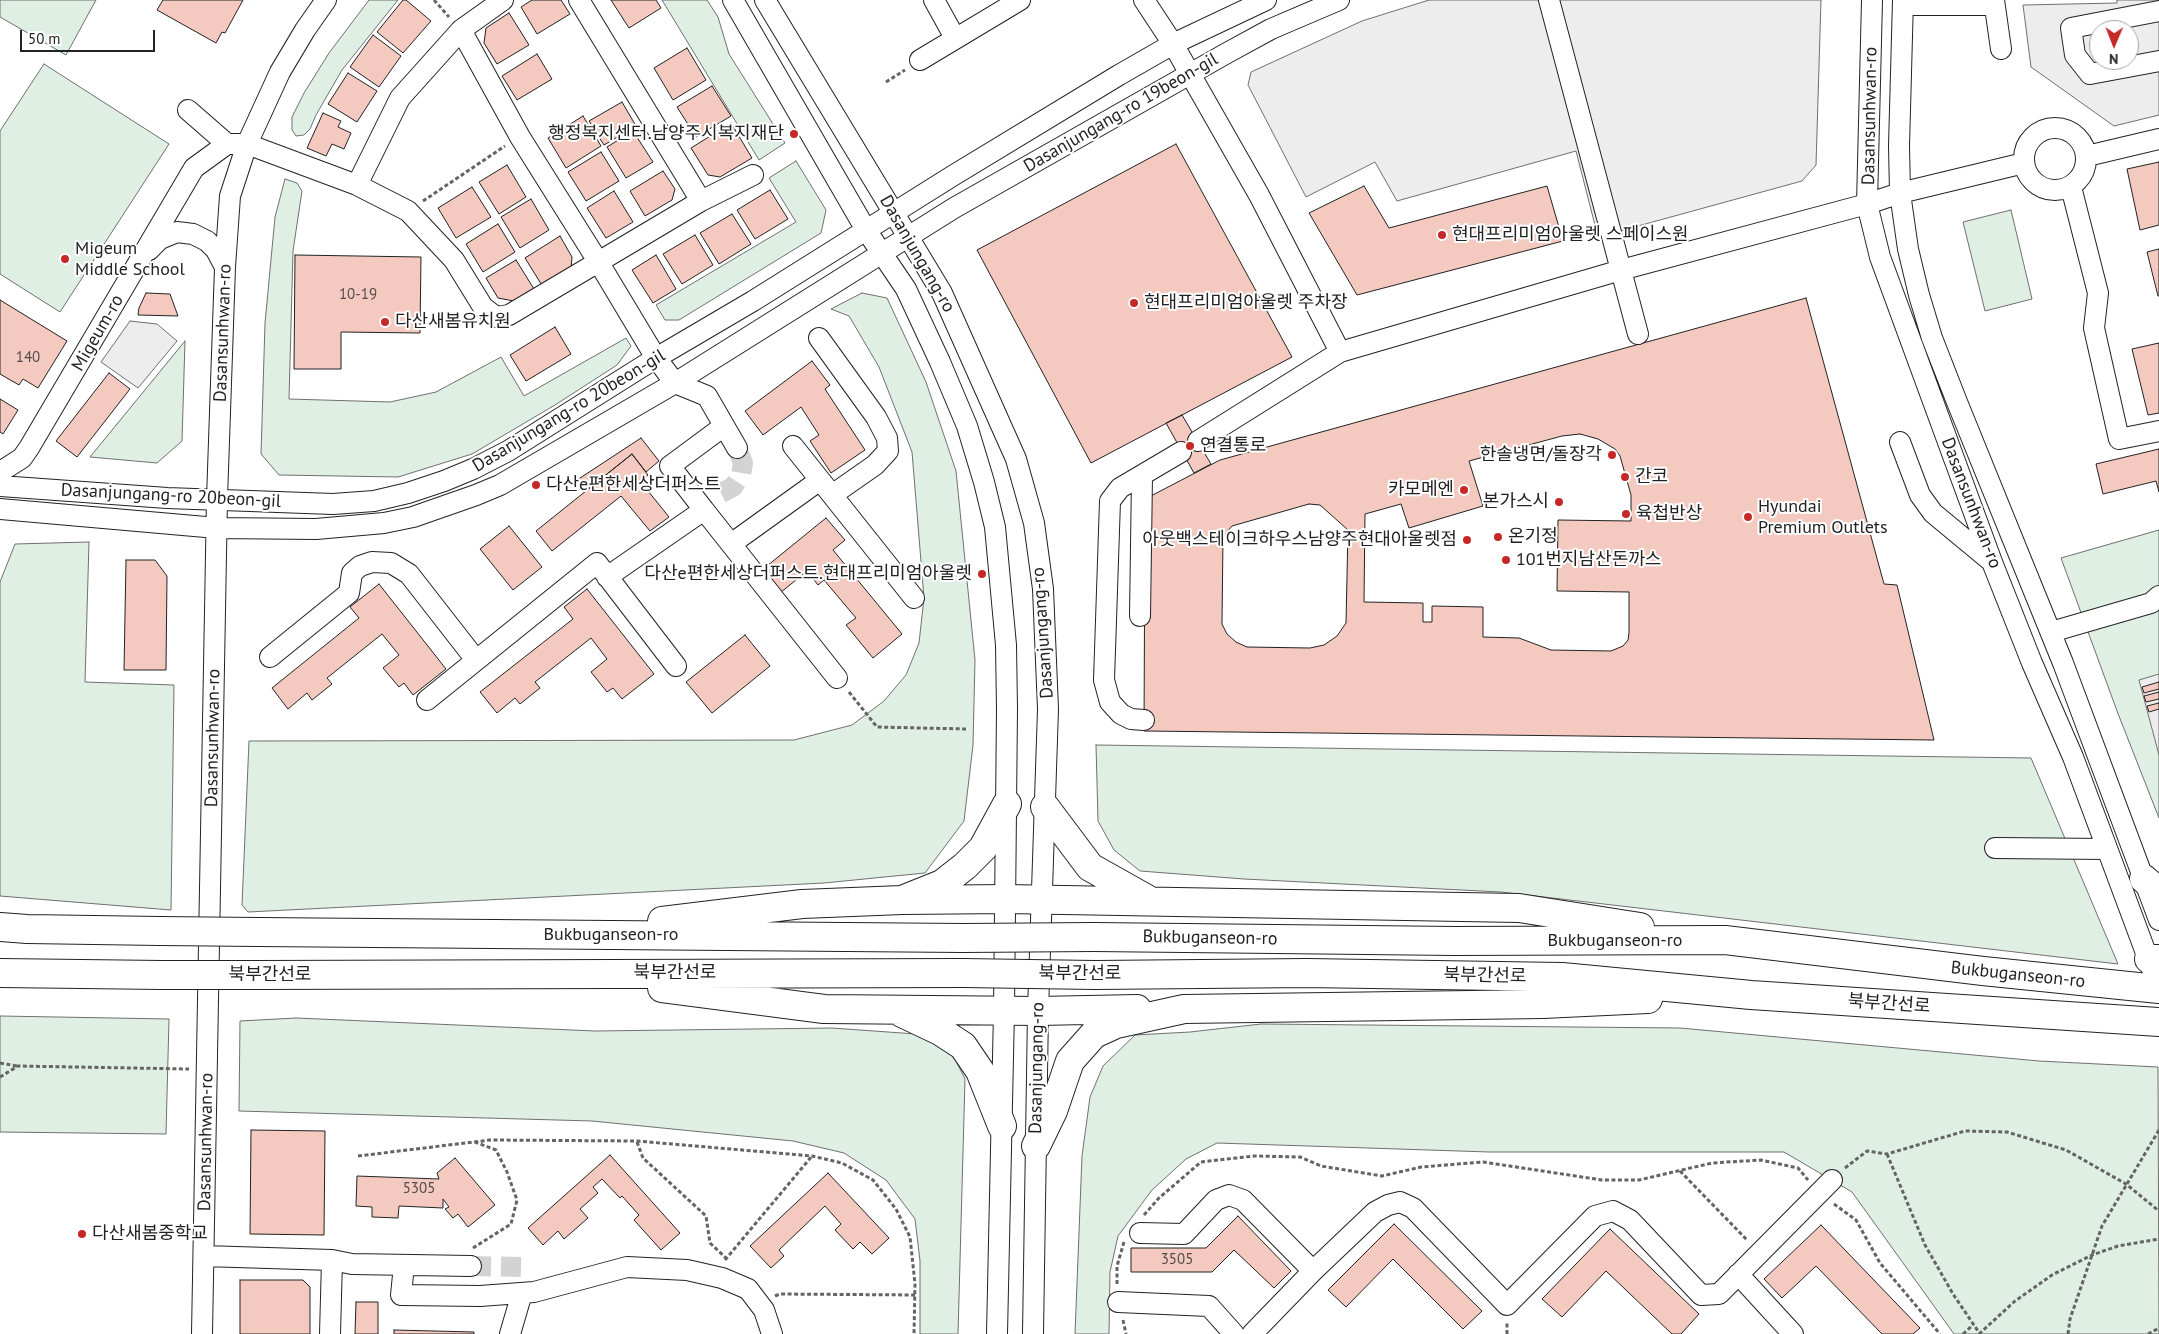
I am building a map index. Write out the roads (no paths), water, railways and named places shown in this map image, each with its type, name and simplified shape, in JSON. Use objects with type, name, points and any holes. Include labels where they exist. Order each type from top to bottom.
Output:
[{"type":"highway","points":[[902,900],[942,884],[965,866],[982,848],[1007,804]]},
{"type":"highway","points":[[1044,807],[1090,867],[1153,902]]},
{"type":"highway","points":[[549,935],[802,904],[902,900],[1006,899],[1519,908],[1725,940]]},
{"type":"highway","name":"Bukbuganseon-ro","points":[[0,927],[27,929],[549,935],[1094,937],[1455,941],[1725,940],[2151,989]]},
{"type":"highway","name":"북부간선로","points":[[0,972],[162,975],[538,973],[963,973],[1094,975],[1308,973],[1562,977],[1751,995],[2153,1022]]},
{"type":"highway","points":[[538,973],[824,1009],[1038,1011],[1543,1004],[1751,995]]},
{"type":"highway","points":[[894,1009],[940,1030],[963,1046],[980,1071],[1002,1126]]},
{"type":"highway","points":[[1036,1146],[1053,1111],[1070,1061],[1094,1034],[1116,1024],[1184,1009]]},
{"type":"street","points":[[247,144],[280,72],[305,30],[326,0]]},
{"type":"street","points":[[356,185],[400,98],[461,30],[503,0]]},
{"type":"street","points":[[579,0],[701,201]]},
{"type":"street","name":"Dasanjungang-ro","points":[[733,0],[866,230],[906,289],[967,426],[984,482],[994,528],[1006,645],[1007,804],[997,1334]]},
{"type":"street","name":"Dasanjungang-ro","points":[[765,0],[942,293],[1016,460],[1034,523],[1043,588],[1048,709],[1038,1011],[1033,1334]]},
{"type":"street","points":[[934,0],[955,38]]},
{"type":"street","points":[[920,60],[1020,0]]},
{"type":"street","points":[[1144,0],[1173,44],[1259,195],[1340,352]]},
{"type":"street","name":"Dasanjungang-ro 19beon-gil","points":[[895,214],[1038,124],[1173,44],[1266,0]]},
{"type":"street","name":"Dasanjungang-ro 19beon-gil","points":[[908,236],[1271,29],[1339,0]]},
{"type":"street","points":[[1549,0],[1638,334]]},
{"type":"street","name":"Dasansunhwan-ro","points":[[1872,0],[1867,204],[1880,257],[1992,562],[2032,663],[2073,757],[2107,849],[2154,959],[2151,989]]},
{"type":"street","points":[[1903,3],[1994,3],[2001,49]]},
{"type":"street","name":"Dasansunhwan-ro","points":[[1903,3],[1899,146],[1900,192],[1908,249],[1919,295],[1932,338],[2152,886],[2159,920]]},
{"type":"street","points":[[2159,11],[2071,28],[2075,55],[2090,74],[2159,62]]},
{"type":"street","points":[[461,30],[520,136],[600,262],[656,358],[675,383],[707,396],[737,448]]},
{"type":"street","points":[[188,110],[227,144],[247,144],[356,185],[408,211],[454,260],[482,308],[496,317],[509,316],[701,201],[753,175]]},
{"type":"street","points":[[2057,128],[2079,138],[2087,156],[2084,173],[2071,187],[2053,191],[2033,182],[2024,163],[2028,143],[2040,131],[2057,128]]},
{"type":"street","points":[[2087,156],[2159,139]]},
{"type":"street","name":"Migeum-ro","points":[[22,458],[88,350],[194,168],[227,144]]},
{"type":"street","name":"Dasansunhwan-ro","points":[[202,1334],[217,500],[225,267],[230,196],[247,144]]},
{"type":"street","points":[[1144,720],[1131,719],[1121,714],[1110,702],[1104,680],[1110,501],[1120,488],[1340,352],[1621,270],[1867,204],[1900,192],[2024,163]]},
{"type":"street","points":[[2071,187],[2098,293],[2094,328],[2119,439],[2159,431]]},
{"type":"street","name":"Dasanjungang-ro 20beon-gil","points":[[0,486],[167,498],[332,504],[374,501],[408,493],[473,469],[508,451],[656,358],[754,301],[866,230],[895,214]]},
{"type":"street","points":[[139,260],[160,239],[177,232],[193,234],[207,241],[216,250],[225,267]]},
{"type":"street","name":"Dasanjungang-ro 20beon-gil","points":[[217,528],[324,529],[384,523],[421,515],[500,485],[675,383],[908,236]]},
{"type":"street","points":[[731,544],[826,488],[875,465],[888,451],[887,438],[876,417],[819,338]]},
{"type":"street","points":[[724,426],[670,466],[838,678]]},
{"type":"street","points":[[1900,442],[1920,494],[1933,513],[1992,562]]},
{"type":"street","points":[[793,446],[914,598]]},
{"type":"street","points":[[0,472],[22,458]]},
{"type":"street","points":[[22,458],[22,472],[35,488]]},
{"type":"street","points":[[1140,616],[1142,476]]},
{"type":"street","points":[[0,510],[217,528]]},
{"type":"street","points":[[607,577],[704,510]]},
{"type":"street","points":[[270,657],[349,593],[352,574],[360,566],[372,562],[391,563],[409,574],[476,660]]},
{"type":"street","points":[[427,700],[597,563],[676,666]]},
{"type":"street","points":[[2051,632],[2151,603],[2159,596]]},
{"type":"street","points":[[1995,848],[2107,849]]},
{"type":"street","points":[[1252,1334],[1313,1271],[1375,1212],[1388,1205],[1400,1202],[1413,1208],[1507,1305],[1595,1216],[1613,1212],[1630,1220],[1701,1295],[1719,1294],[1825,1187]]},
{"type":"street","points":[[1141,1225],[1184,1234],[1216,1200],[1229,1194],[1243,1200],[1313,1271]]},
{"type":"street","points":[[204,1256],[332,1260],[352,1264],[471,1266]]},
{"type":"street","points":[[330,1334],[332,1260]]},
{"type":"street","points":[[404,1265],[401,1295],[480,1296],[534,1292],[627,1267],[688,1270],[722,1278],[748,1288],[764,1310],[772,1334]]},
{"type":"street","points":[[1738,1274],[1793,1334]]},
{"type":"street","points":[[510,1334],[522,1293]]},
{"type":"street","points":[[1118,1302],[1209,1306],[1234,1334]]},
{"type":"tunnel","points":[[721,493],[733,487],[741,475],[743,463],[737,448]]},
{"type":"tunnel","points":[[471,1266],[523,1267]]},
{"type":"place","name":"행정복지센터.남양주시복지재단","points":[[794,134]]},
{"type":"place","name":"현대프리미엄아울렛 스페이스원","points":[[1442,235]]},
{"type":"place","name":"Migeum Middle School","points":[[65,259]]},
{"type":"place","name":"현대프리미엄아울렛 주차장","points":[[1134,303]]},
{"type":"place","name":"다산새봄유치원","points":[[385,322]]},
{"type":"place","name":"연결통로","points":[[1190,446]]},
{"type":"place","name":"한솔냉면/돌장각","points":[[1612,455]]},
{"type":"place","name":"간코","points":[[1625,477]]},
{"type":"place","name":"다산e편한세상더퍼스트","points":[[536,485]]},
{"type":"place","name":"카모메엔","points":[[1464,490]]},
{"type":"place","name":"본가스시","points":[[1559,502]]},
{"type":"place","name":"육첩반상","points":[[1626,514]]},
{"type":"place","name":"Hyundai Premium Outlets","points":[[1748,517]]},
{"type":"place","name":"온기정","points":[[1498,537]]},
{"type":"place","name":"아웃백스테이크하우스남양주현대아울렛점","points":[[1467,540]]},
{"type":"place","name":"101번지남산돈까스","points":[[1506,560]]},
{"type":"place","name":"다산e편한세상더퍼스트.현대프리미엄아울렛","points":[[982,574]]},
{"type":"place","name":"다산새봄중학교","points":[[82,1234]]}]
